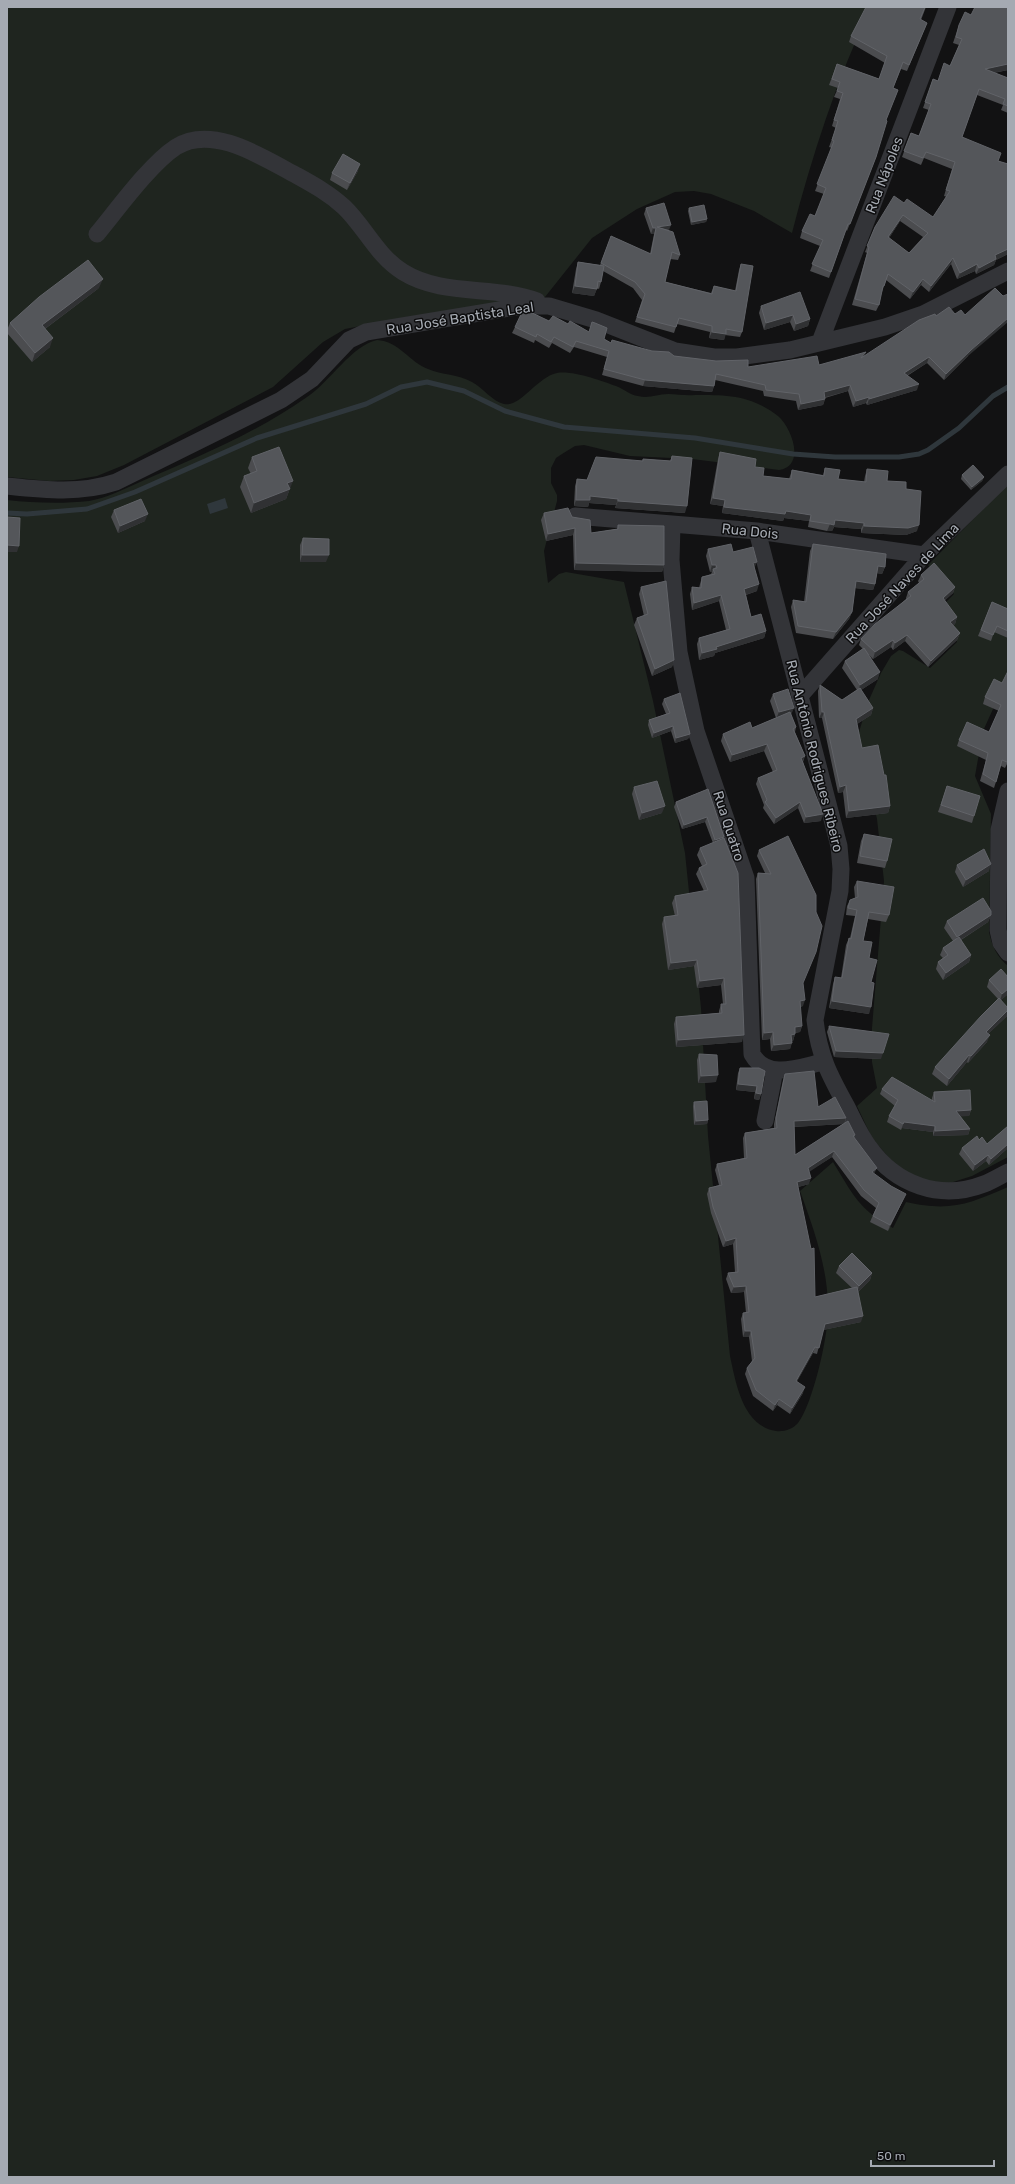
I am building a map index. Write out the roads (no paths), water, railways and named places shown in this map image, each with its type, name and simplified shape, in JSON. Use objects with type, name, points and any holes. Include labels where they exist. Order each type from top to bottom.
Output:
[{"type":"street","name":"Rua Nápoles","points":[[820,342],[948,7]]},
{"type":"street","points":[[97,234],[141,181],[176,147],[192,141],[218,142],[235,145],[257,153],[330,195],[352,216],[384,256],[402,272],[424,281],[459,288],[521,295],[549,306]]},
{"type":"street","name":"Rua José Baptista Leal","points":[[7,486],[63,491],[100,488],[116,482],[281,400],[312,379],[349,340],[366,332],[522,306],[549,306],[596,320],[652,344],[693,355],[737,357],[790,350],[885,327],[923,314],[1008,271]]},
{"type":"street","name":"Rua José Naves de Lima","points":[[800,696],[924,555],[1008,474]]},
{"type":"street","name":"Rua Dois","points":[[575,516],[757,531],[924,555]]},
{"type":"street","name":"Rua Quatro","points":[[672,525],[671,560],[679,652],[696,731],[746,878],[752,1054],[761,1065],[775,1070]]},
{"type":"street","name":"Rua Antônio Rodrigues Ribeiro","points":[[757,531],[834,820],[841,869],[840,891],[815,1020],[817,1039],[823,1062],[868,1146],[883,1164],[903,1180],[918,1187],[950,1191],[984,1184],[1008,1172]]},
{"type":"street","points":[[1008,791],[999,830],[998,930],[1001,943],[1008,953]]},
{"type":"street","points":[[766,1121],[775,1070],[823,1062]]},
{"type":"waterway","points":[[7,513],[27,514],[87,509],[135,492],[257,438],[366,404],[401,387],[427,382],[464,391],[505,411],[564,427],[695,438],[793,454],[835,457],[899,457],[919,454],[928,450],[959,428],[993,396],[1008,387]]}]
